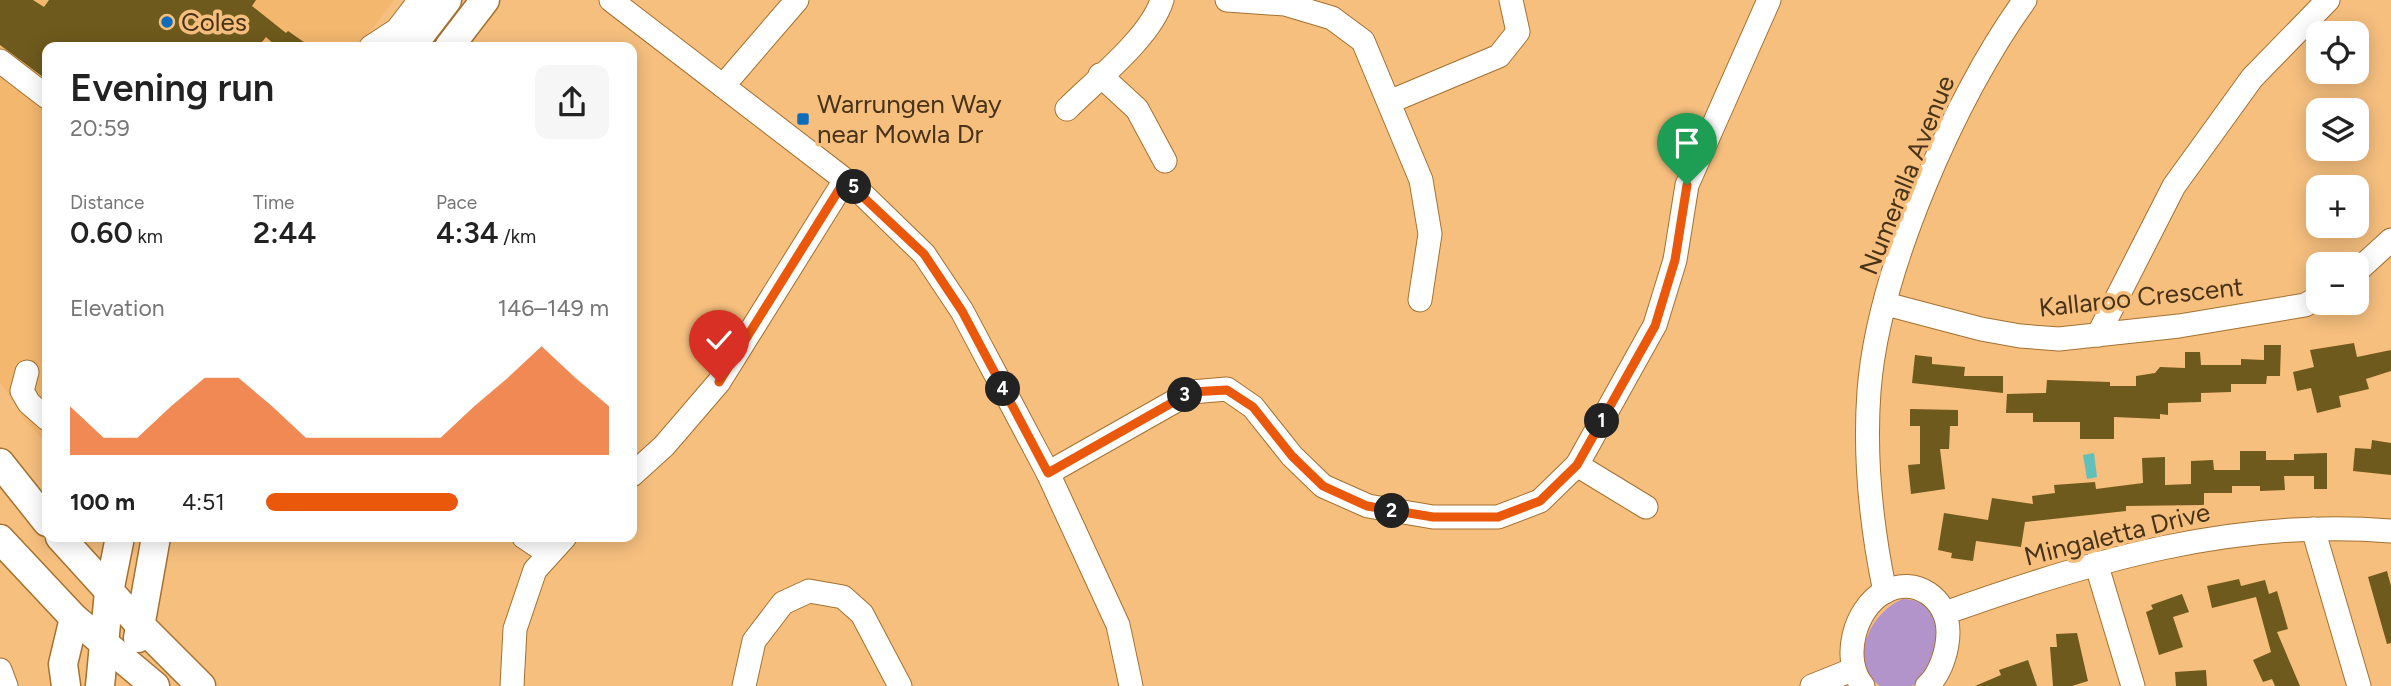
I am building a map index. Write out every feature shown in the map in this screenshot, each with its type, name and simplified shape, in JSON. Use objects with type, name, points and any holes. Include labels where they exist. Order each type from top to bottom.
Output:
[{"type":"main road","points":[[415,42],[447,0]]},
{"type":"main road","points":[[453,42],[485,0]]},
{"type":"main road","points":[[0,463],[42,488]]},
{"type":"main road","points":[[0,463],[42,516]]},
{"type":"main road","points":[[0,539],[132,677],[155,686]]},
{"type":"main road","points":[[64,542],[140,625],[201,686]]},
{"type":"main road","points":[[100,686],[109,592],[119,542]]},
{"type":"main road","points":[[132,677],[155,542]]},
{"type":"main road","points":[[66,686],[64,661],[74,618]]},
{"type":"street","points":[[379,42],[397,30],[420,0]]},
{"type":"street","points":[[611,0],[845,180],[924,254],[962,311],[1048,473],[1118,625],[1131,686]]},
{"type":"street","points":[[723,86],[797,0]]},
{"type":"street","points":[[1067,109],[1149,24],[1162,0]]},
{"type":"street","points":[[1227,0],[1285,4],[1332,18],[1363,41],[1421,180],[1430,234],[1420,300]]},
{"type":"street","points":[[1389,102],[1499,56],[1518,32],[1511,0]]},
{"type":"street","points":[[1048,473],[1191,392],[1227,390],[1253,407],[1292,456],[1323,486],[1367,506],[1433,517],[1498,517],[1540,501],[1577,465],[1655,326],[1675,260],[1687,185],[1769,0]]},
{"type":"street","name":"Numeralla Avenue","points":[[1885,592],[1872,526],[1867,445],[1869,389],[1886,304],[1911,225],[1939,156],[1982,66],[2025,0]]},
{"type":"street","points":[[2098,335],[2174,186],[2252,78],[2328,0]]},
{"type":"street","points":[[0,61],[42,93]]},
{"type":"street","points":[[1100,75],[1137,109],[1165,161]]},
{"type":"street","points":[[637,470],[664,446],[719,382],[845,180]]},
{"type":"street","points":[[2369,260],[2391,240]]},
{"type":"street","name":"Kallaroo Crescent","points":[[1886,304],[2020,336],[2059,339],[2179,326],[2306,304]]},
{"type":"street","points":[[27,372],[22,391],[33,408],[42,415]]},
{"type":"street","points":[[1577,465],[1646,507]]},
{"type":"street","points":[[2313,529],[2359,686]]},
{"type":"street","name":"Mingaletta Drive","points":[[1945,613],[2056,573],[2167,545],[2213,537],[2313,529],[2391,531]]},
{"type":"street","points":[[512,686],[514,629],[535,570],[557,545]]},
{"type":"street","points":[[2096,563],[2133,686]]},
{"type":"street","points":[[1812,686],[1858,678],[1854,636],[1870,604],[1885,592],[1904,588],[1926,590],[1937,598],[1945,613],[1948,643],[1941,666],[1927,686]]},
{"type":"street","points":[[744,686],[754,641],[783,603],[809,591],[843,597],[862,614],[900,686]]},
{"type":"street","points":[[0,670],[6,686]]},
{"type":"shaded area","points":[[0,0],[394,0],[362,42],[42,42],[42,439],[27,423],[0,382]]},
{"type":"shaded area","points":[[1903,599],[1919,602],[1930,610],[1936,621],[1936,649],[1923,676],[1912,686],[1880,686],[1870,676],[1864,664],[1866,638],[1881,614]]},
{"type":"water","points":[[2094,453],[2097,477],[2087,479],[2083,455]]},
{"type":"building","points":[[0,0],[33,0],[44,7],[49,0],[256,0],[252,6],[286,33],[288,31],[304,42],[272,42],[266,37],[262,42],[42,42],[42,76],[0,45]]},
{"type":"building","points":[[2354,343],[2357,357],[2391,350],[2391,371],[2366,379],[2369,389],[2339,396],[2341,407],[2317,413],[2311,388],[2297,391],[2293,372],[2314,367],[2310,350]]},
{"type":"building","points":[[2264,345],[2281,345],[2280,376],[2267,376],[2266,384],[2231,384],[2231,392],[2201,393],[2201,402],[2168,403],[2168,415],[2160,414],[2160,419],[2114,417],[2114,439],[2080,439],[2080,422],[2033,422],[2033,413],[2006,413],[2007,394],[2046,393],[2047,380],[2110,382],[2110,386],[2136,386],[2136,376],[2155,373],[2160,367],[2185,368],[2185,352],[2200,352],[2201,365],[2241,365],[2241,359],[2264,360]]},
{"type":"building","points":[[1915,355],[1932,357],[1932,364],[1965,367],[1964,376],[2003,376],[2003,393],[1912,383]]},
{"type":"building","points":[[1910,409],[1958,410],[1958,426],[1950,426],[1949,449],[1940,449],[1945,489],[1911,494],[1908,465],[1920,464],[1920,426],[1910,426]]},
{"type":"building","points":[[2372,440],[2391,443],[2391,475],[2353,471],[2355,448],[2371,449]]},
{"type":"building","points":[[2240,451],[2266,451],[2266,460],[2294,460],[2294,454],[2327,453],[2327,489],[2314,489],[2314,476],[2284,476],[2285,490],[2260,491],[2260,486],[2232,486],[2232,493],[2204,493],[2204,505],[2126,506],[2126,511],[2025,522],[2021,547],[1976,541],[1973,561],[1951,558],[1952,553],[1938,550],[1944,513],[1988,520],[1992,498],[2033,504],[2032,496],[2055,493],[2054,485],[2095,482],[2096,489],[2143,483],[2142,458],[2165,457],[2165,485],[2191,484],[2191,461],[2213,460],[2214,470],[2240,470]]},
{"type":"building","points":[[2387,571],[2391,586],[2391,643],[2387,644],[2368,577]]},
{"type":"building","points":[[2239,579],[2241,586],[2265,580],[2269,594],[2277,591],[2288,629],[2277,632],[2300,686],[2275,686],[2272,679],[2263,682],[2253,660],[2271,652],[2256,597],[2212,608],[2207,586]]},
{"type":"building","points":[[2182,594],[2189,612],[2173,617],[2183,647],[2159,655],[2146,612],[2153,609],[2151,605]]},
{"type":"building","points":[[2077,633],[2088,681],[2072,686],[2053,686],[2050,647],[2057,647],[2056,634]]},
{"type":"building","points":[[2028,660],[2037,686],[1975,686],[2001,675],[1999,670]]},
{"type":"building","points":[[2206,670],[2207,686],[2176,686],[2175,672]]},
{"type":"place","name":"Coles","points":[[167,22]]},
{"type":"place","name":"Warrungen Way near Mowla Dr","points":[[803,119]]},
{"type":"route","points":[[719,382],[845,180],[924,254],[962,311],[1048,473],[1191,392],[1227,390],[1253,407],[1292,456],[1323,486],[1367,506],[1433,517],[1498,517],[1540,501],[1577,465],[1655,326],[1675,260],[1687,185]]}]
